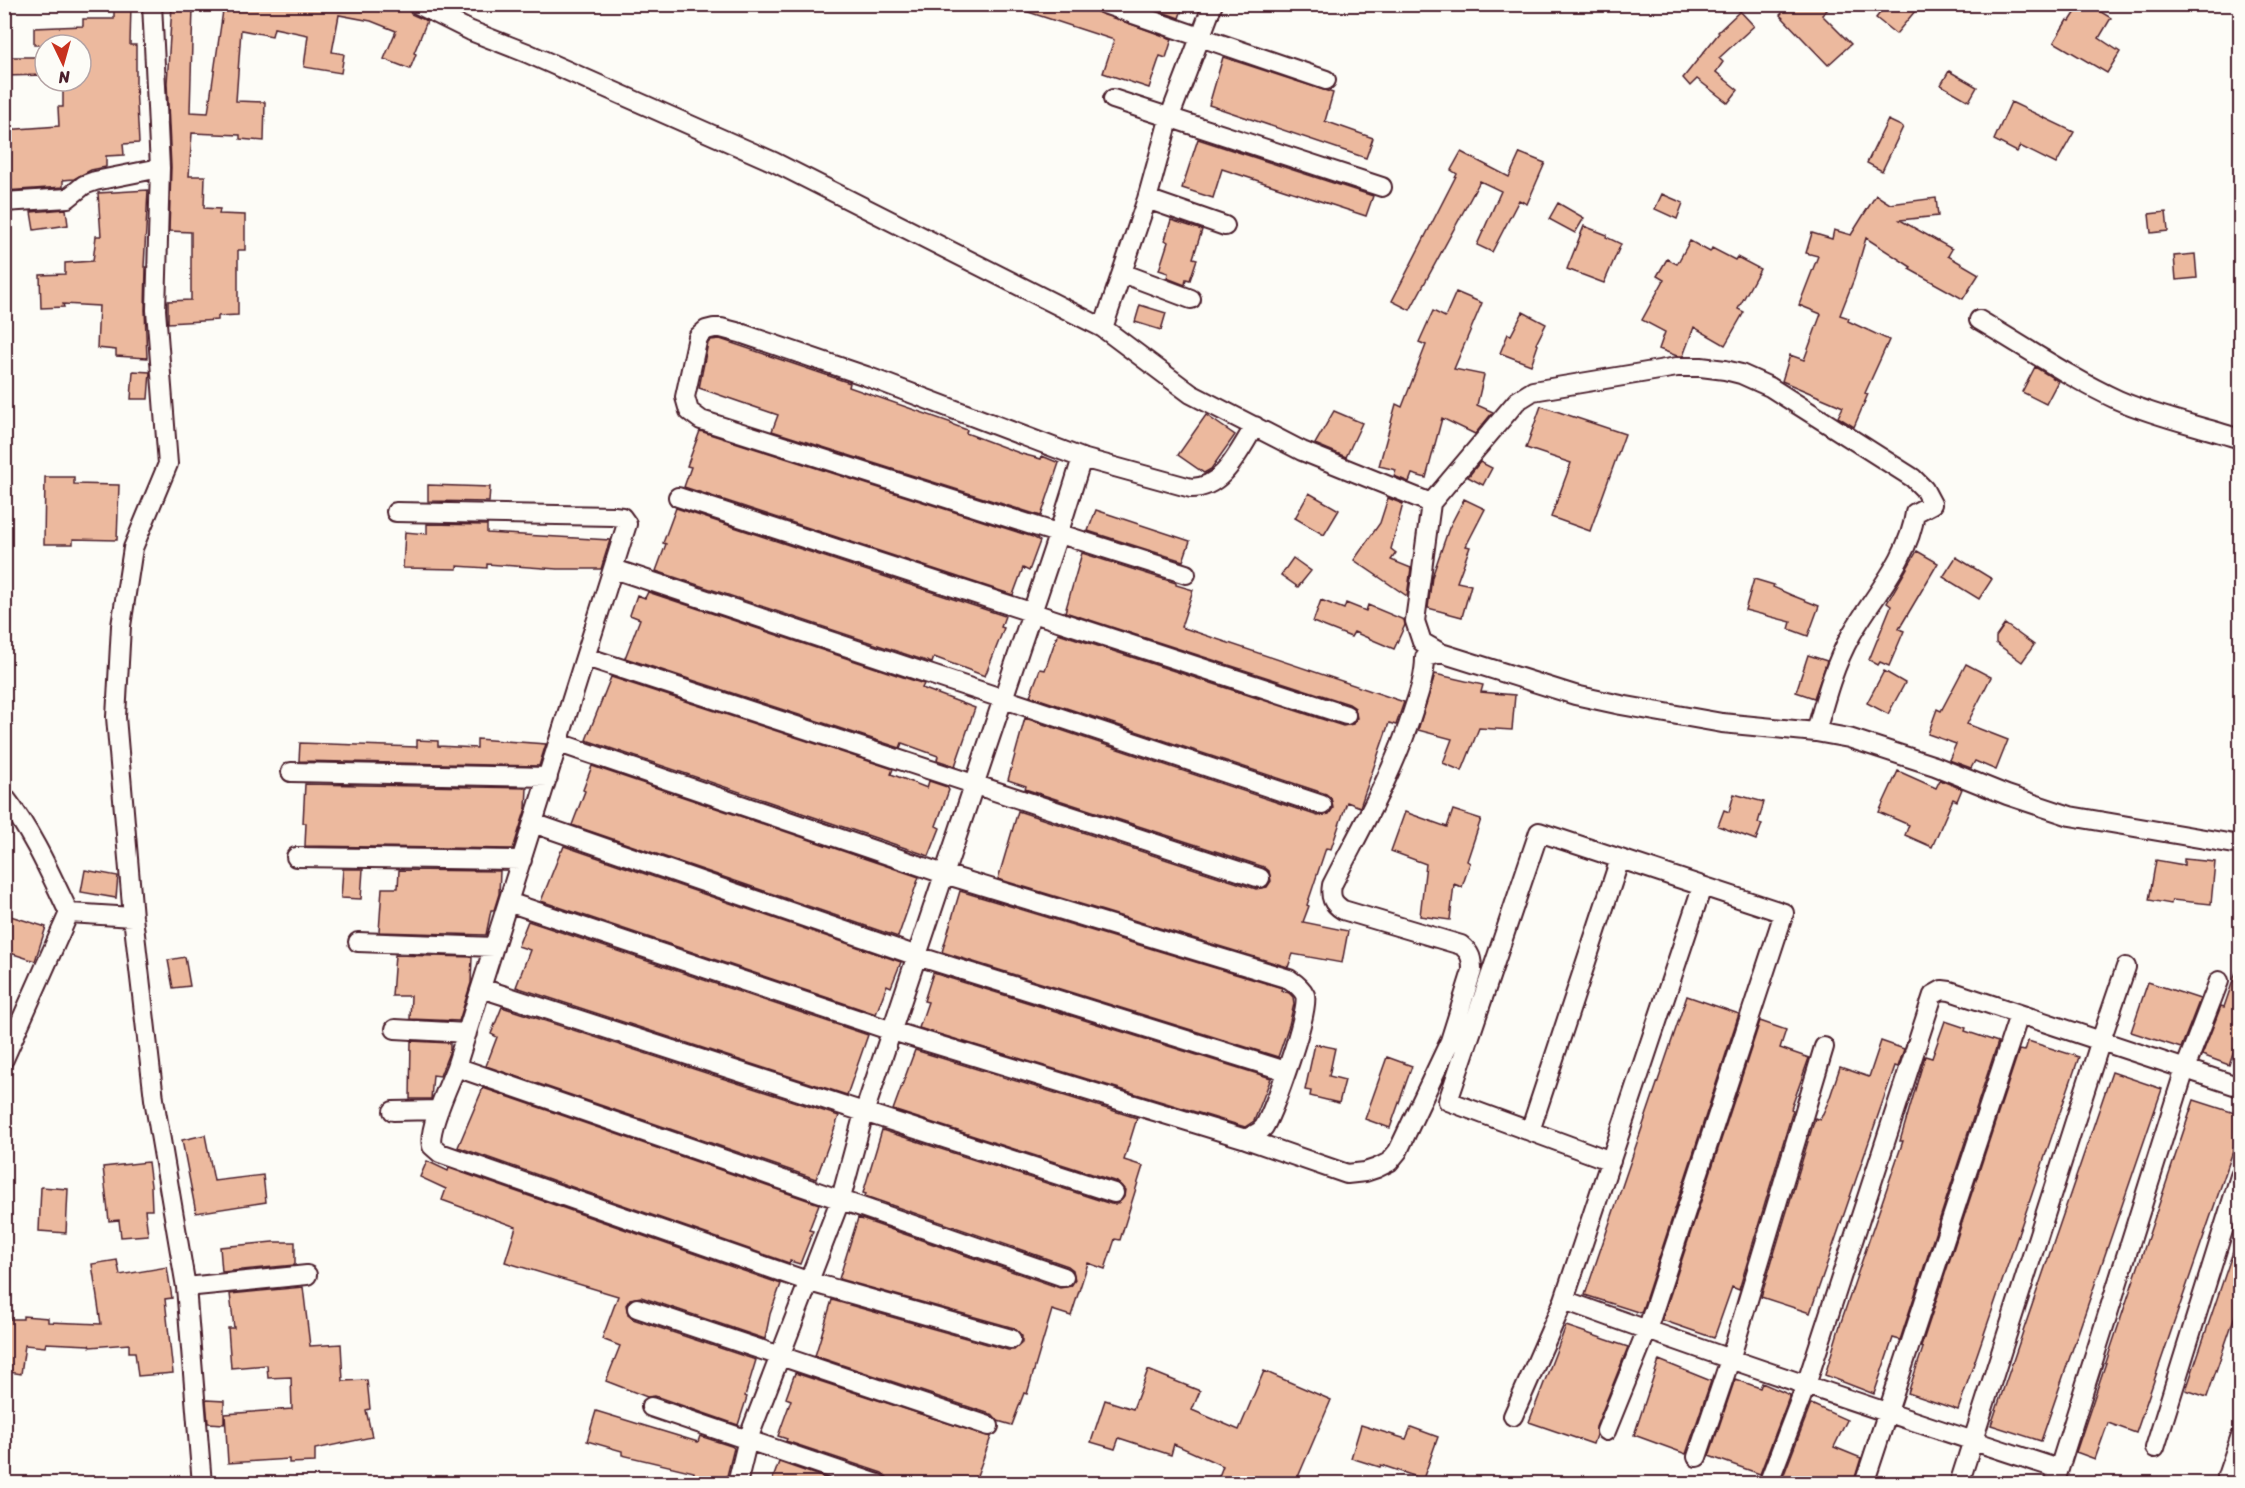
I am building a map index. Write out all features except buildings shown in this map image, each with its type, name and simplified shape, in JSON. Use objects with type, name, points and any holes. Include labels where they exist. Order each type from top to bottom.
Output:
[{"type":"street","points":[[152,4],[160,168],[156,310],[168,464],[133,548],[117,667],[117,743],[133,917],[154,1099],[186,1287],[202,1484]]},
{"type":"street","points":[[417,4],[471,32],[527,53],[774,162],[1103,328],[1191,394],[1302,451],[1431,503]]},
{"type":"street","points":[[1104,4],[1326,80]]},
{"type":"street","points":[[1103,328],[1147,199],[1170,116],[1213,4]]},
{"type":"street","points":[[1113,99],[1382,186]]},
{"type":"street","points":[[4,202],[68,198],[84,185],[95,181],[160,168]]},
{"type":"street","points":[[1147,199],[1225,226]]},
{"type":"street","points":[[1122,273],[1191,299]]},
{"type":"street","points":[[1979,320],[2116,399],[2241,439]]},
{"type":"street","points":[[1186,574],[701,420],[689,411],[685,397],[696,343],[701,333],[706,330],[722,328],[740,333],[866,376],[1082,458],[1191,488],[1200,488],[1218,479],[1255,426]]},
{"type":"street","points":[[1816,732],[1837,666],[1850,637],[1902,555],[1914,526],[1915,513],[1932,504],[1924,489],[1912,478],[1770,387],[1741,374],[1725,370],[1677,367],[1533,391],[1517,401],[1431,503],[1415,621],[1422,642],[1441,653],[1575,695],[1621,705],[1722,723],[1816,732],[1884,748],[2024,802],[2070,816],[2241,845]]},
{"type":"street","points":[[736,1484],[748,1438],[841,1198],[864,1113],[1082,458]]},
{"type":"street","points":[[678,497],[1346,715]]},
{"type":"street","points":[[396,512],[622,517],[626,520],[626,529],[614,569],[522,860],[467,1033],[439,1110],[430,1142],[435,1150],[810,1282],[1011,1339]]},
{"type":"street","points":[[614,569],[1322,805]]},
{"type":"street","points":[[508,902],[892,1031],[1246,1139],[1347,1174],[1365,1172],[1389,1161],[1398,1151],[1449,1041],[1472,971],[1469,952],[1461,945],[1342,910],[1334,904],[1331,895],[1332,885],[1390,774],[1404,739],[1425,673],[1425,657],[1441,653]]},
{"type":"street","points":[[586,657],[1260,878]]},
{"type":"street","points":[[559,743],[944,874],[1289,979],[1303,991],[1305,1007],[1286,1071],[1264,1127],[1246,1139]]},
{"type":"street","points":[[291,772],[548,777]]},
{"type":"street","points":[[4,796],[16,811],[39,851],[69,913],[4,1059]]},
{"type":"street","points":[[533,823],[917,956],[1286,1071]]},
{"type":"street","points":[[1606,1431],[1647,1330],[1784,913],[1539,832],[1448,1101],[1611,1161]]},
{"type":"street","points":[[296,857],[522,860]]},
{"type":"street","points":[[1530,1131],[1620,859]]},
{"type":"street","points":[[1513,1416],[1564,1300],[1702,887]]},
{"type":"street","points":[[69,913],[133,917]]},
{"type":"street","points":[[358,942],[494,947]]},
{"type":"street","points":[[1959,1484],[2126,967]]},
{"type":"street","points":[[1564,1300],[1730,1360],[1974,1441],[2056,1476],[2185,1069],[2219,981]]},
{"type":"street","points":[[481,988],[1114,1193]]},
{"type":"street","points":[[1768,1484],[1806,1385],[1933,995],[1942,990],[1950,991],[2241,1087]]},
{"type":"street","points":[[1864,1484],[2019,1015]]},
{"type":"street","points":[[395,1029],[467,1033]]},
{"type":"street","points":[[1697,1457],[1730,1360],[1824,1047]]},
{"type":"street","points":[[456,1066],[1064,1277]]},
{"type":"street","points":[[393,1111],[439,1110]]},
{"type":"street","points":[[2155,1448],[2241,1176]]},
{"type":"street","points":[[186,1287],[307,1275]]},
{"type":"street","points":[[637,1308],[989,1426]]},
{"type":"street","points":[[651,1407],[748,1438],[878,1484]]},
{"type":"street","points":[[2227,1476],[2241,1438]]}]
